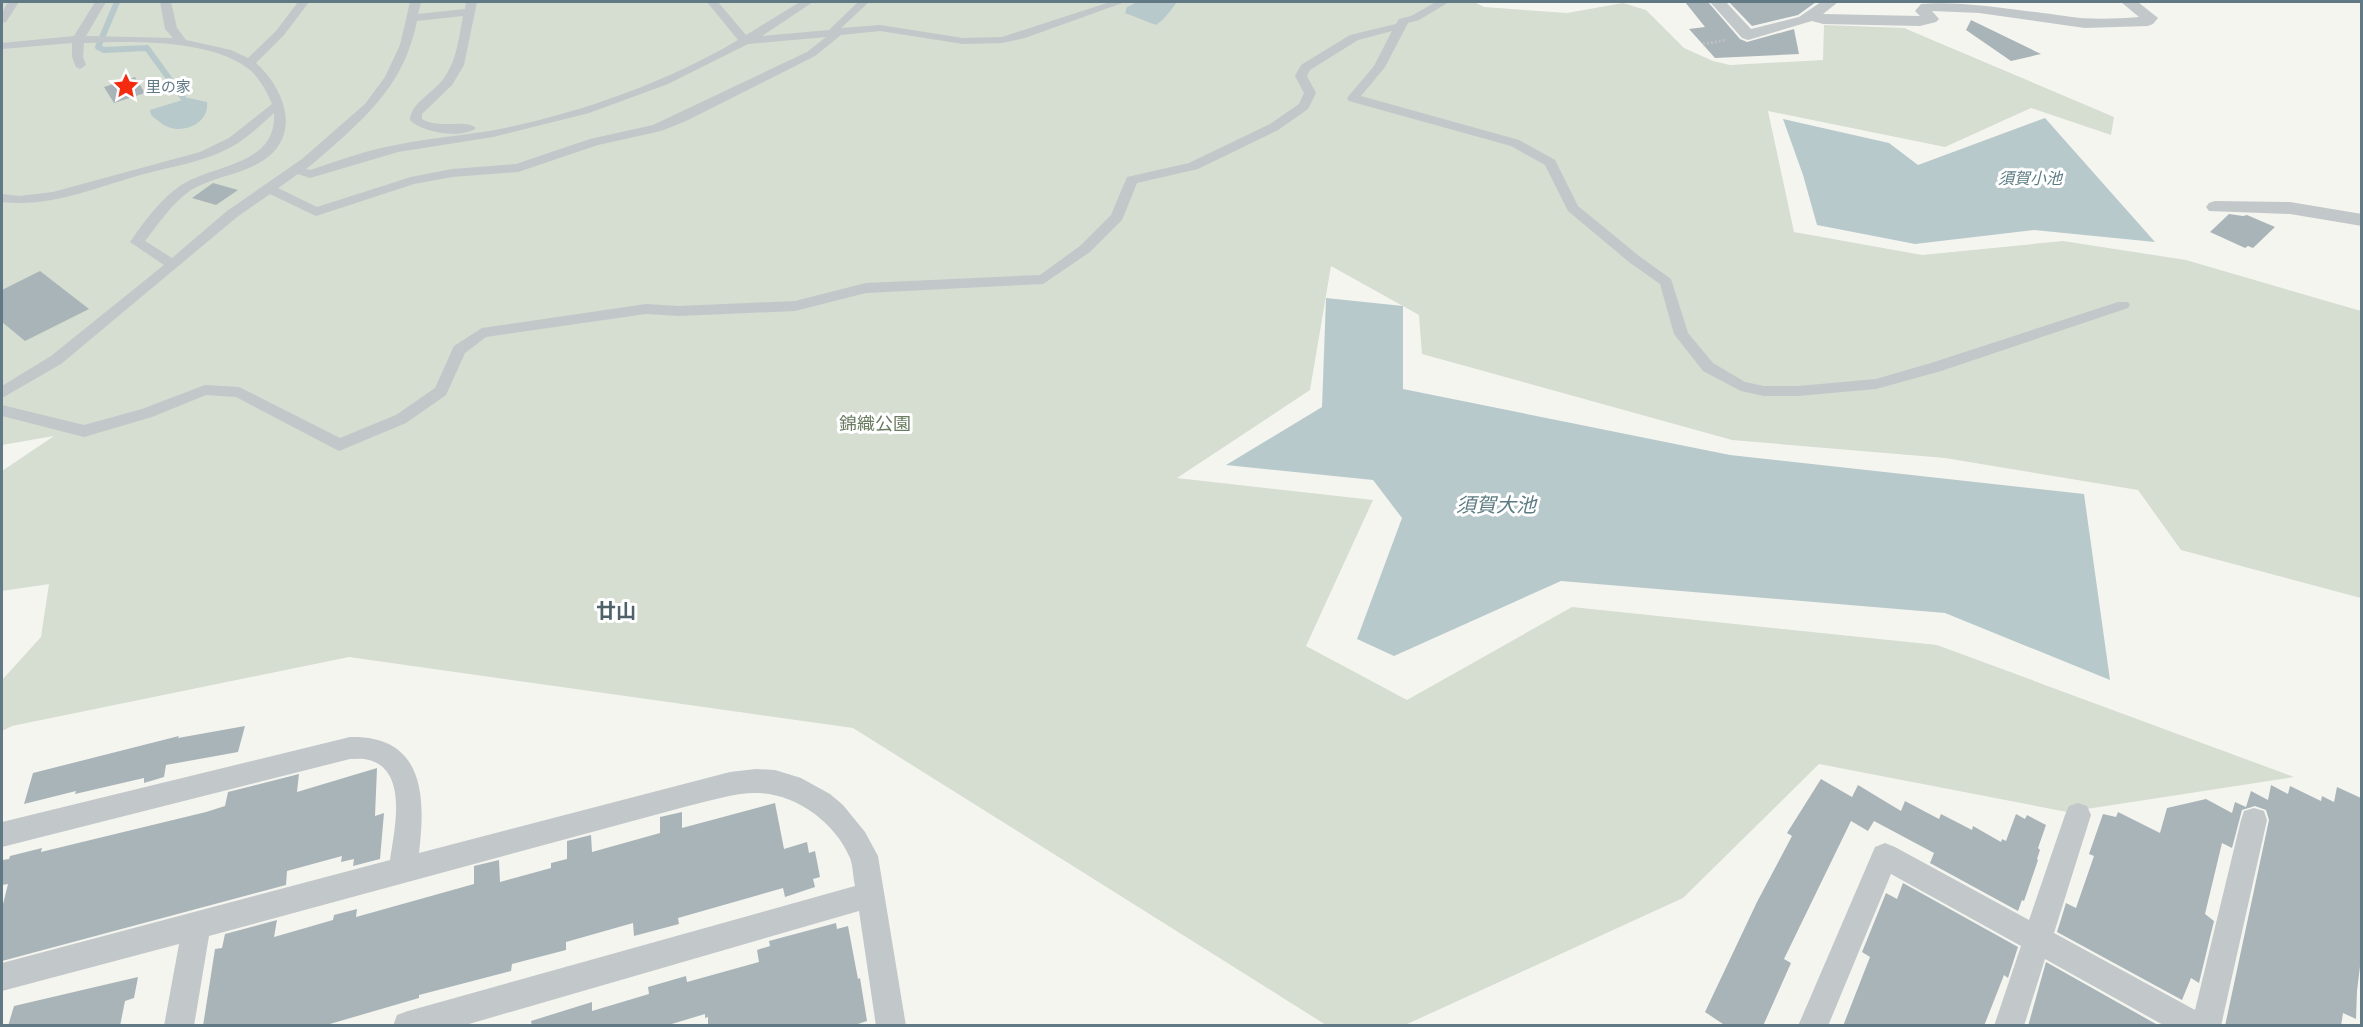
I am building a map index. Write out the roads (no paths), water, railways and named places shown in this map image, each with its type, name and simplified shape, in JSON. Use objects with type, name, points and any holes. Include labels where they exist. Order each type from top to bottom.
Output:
[{"type":"street","points":[[2,20],[13,2]]},
{"type":"street","points":[[80,65],[75,54],[82,29],[100,2]]},
{"type":"street","points":[[166,2],[171,29],[182,42]]},
{"type":"street","points":[[249,63],[280,33],[303,2]]},
{"type":"street","points":[[2,393],[56,360],[138,295],[232,214],[296,170],[369,107],[391,77],[406,45],[415,2]]},
{"type":"street","points":[[712,2],[745,41]]},
{"type":"street","points":[[296,170],[310,174],[399,148],[493,134],[588,110],[620,99],[745,41],[807,2]]},
{"type":"street","points":[[270,189],[316,212],[411,181],[452,173],[518,168],[594,142],[657,128],[682,118],[811,54],[828,42],[835,35],[835,28],[864,2]]},
{"type":"street","points":[[745,41],[880,28],[963,41],[1002,40],[1021,36],[1119,2]]},
{"type":"street","points":[[1443,2],[1415,18],[1403,21],[1383,60],[1353,98],[1515,143],[1550,163],[1573,208],[1634,259],[1666,282],[1681,334],[1708,367],[1741,386],[1764,391],[1798,391],[1876,384],[1936,367],[2123,305]]},
{"type":"street","points":[[1718,2],[1748,35],[1791,25],[1830,2]]},
{"type":"street","points":[[1810,15],[1823,19],[1920,21],[1931,19],[1923,11],[1933,4],[1980,7],[2066,22],[2148,21],[2150,18],[2129,2]]},
{"type":"street","points":[[412,18],[470,7],[458,65],[448,82],[416,113],[416,120],[426,128],[438,130],[491,127],[493,134]]},
{"type":"street","points":[[2,411],[84,431],[147,413],[205,390],[238,392],[339,444],[401,419],[441,391],[459,350],[482,333],[646,309],[795,306],[866,288],[1043,279],[1085,249],[1118,217],[1132,180],[1193,166],[1274,127],[1304,106],[1310,93],[1300,76],[1305,68],[1354,37],[1401,26]]},
{"type":"street","points":[[2,46],[35,41],[79,40],[182,42],[225,51],[249,63],[265,80],[279,106],[280,123],[270,147],[245,165],[202,179],[186,188],[166,206],[137,242],[172,264]]},
{"type":"street","points":[[2,198],[27,200],[63,195],[138,171],[190,161],[230,143],[265,114],[279,106]]},
{"type":"street","points":[[2215,207],[2278,207],[2361,220]]},
{"type":"street","points":[[2,834],[350,748],[373,748],[402,768],[410,789],[403,871]]},
{"type":"street","points":[[2,977],[688,794],[758,781],[805,792],[839,817],[864,856],[891,1026]]},
{"type":"street","points":[[2009,1026],[2078,814]]},
{"type":"street","points":[[2206,1026],[2254,820]]},
{"type":"street","points":[[1813,1026],[1885,856],[2195,1026]]},
{"type":"street","points":[[408,1026],[869,895]]},
{"type":"street","points":[[179,1026],[196,926]]},
{"type":"water","points":[[1137,2],[1177,2],[1156,25],[1125,13],[1127,7]]},
{"type":"water","points":[[189,98],[207,102],[207,108],[203,118],[188,128],[172,128],[162,124],[151,115],[150,110]]},
{"type":"water","name":"須賀小池","points":[[2045,118],[2155,242],[2034,230],[1915,244],[1817,225],[1803,175],[1783,119],[1889,143],[1918,165]]},
{"type":"water","name":"須賀大池","points":[[1326,298],[1403,306],[1403,389],[1730,455],[2084,494],[2110,680],[1945,613],[1561,581],[1394,656],[1357,639],[1402,518],[1373,480],[1226,465],[1322,407]]},
{"type":"waterway","points":[[117,2],[98,47],[104,50],[147,48],[184,99]]},
{"type":"place","name":"里の家","points":[[126,86]]},
{"type":"district","name":"廿山","points":[[616,611]]},
{"type":"park label","name":"錦織公園","points":[[875,424]]}]
